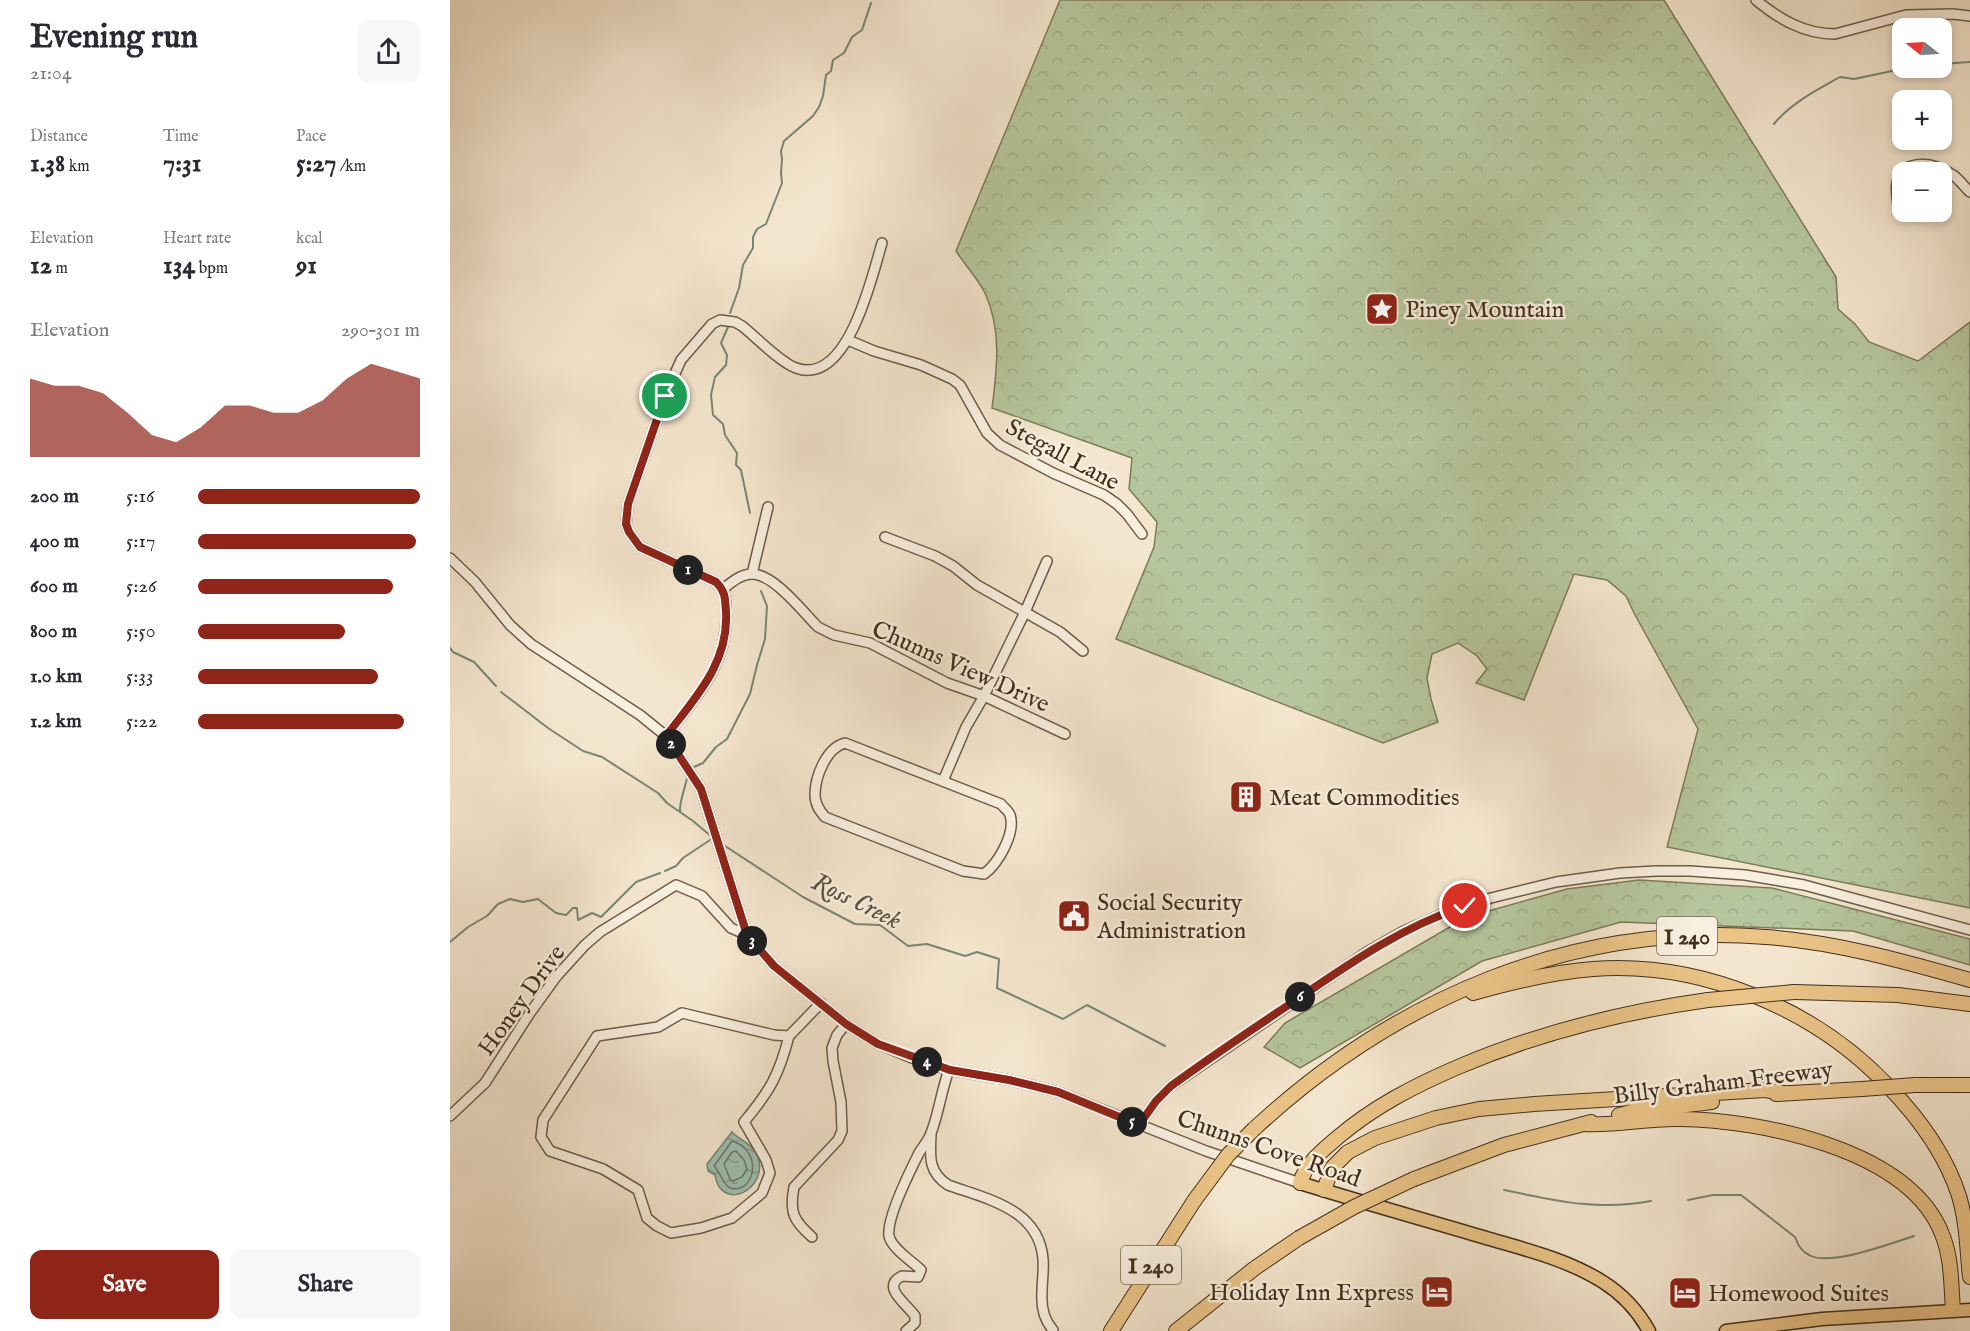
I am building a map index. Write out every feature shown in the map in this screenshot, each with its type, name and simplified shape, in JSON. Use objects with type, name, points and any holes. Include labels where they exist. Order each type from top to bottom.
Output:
[{"type":"highway","name":"I 240","points":[[1111,1331],[1194,1201],[1228,1155],[1254,1129],[1310,1080],[1380,1032],[1456,992],[1492,977],[1569,953],[1607,946],[1714,935],[1767,937],[1819,944],[1874,954],[1970,980]]},
{"type":"highway","points":[[1413,1015],[1426,1014],[1473,993],[1503,985],[1539,976],[1594,969],[1637,969],[1688,976],[1731,987],[1770,1002],[1815,1027],[1852,1052],[1877,1074],[1919,1122],[1935,1146],[1958,1194],[1965,1219],[1970,1276]]},
{"type":"highway","points":[[1300,1183],[1309,1164],[1348,1128],[1373,1109],[1482,1057],[1568,1028],[1660,1006],[1794,992],[1898,994],[1970,1004]]},
{"type":"highway","name":"Billy Graham Freeway","points":[[1176,1331],[1255,1268],[1299,1238],[1354,1207],[1414,1179],[1504,1144],[1636,1111],[1783,1093],[1915,1085],[1970,1085]]},
{"type":"highway","points":[[1324,1190],[1332,1168],[1348,1152],[1375,1138],[1436,1118],[1479,1109],[1534,1104],[1765,1090],[1783,1093]]},
{"type":"highway","points":[[1584,1124],[1599,1125],[1636,1120],[1705,1119],[1756,1125],[1818,1142],[1877,1167],[1912,1190],[1937,1223],[1950,1266],[1953,1310]]},
{"type":"main road","name":"Chunns Cove Road","points":[[1300,1183],[1522,1249],[1586,1273],[1629,1303],[1638,1312],[1649,1331]]},
{"type":"main road","points":[[1726,1331],[1822,1319],[1970,1310]]},
{"type":"street","points":[[1756,0],[1776,15],[1798,27],[1826,34],[1835,34],[1906,15],[1970,16]]},
{"type":"street","points":[[1952,175],[1970,192]]},
{"type":"street","points":[[666,736],[711,677],[720,657],[726,633],[726,600],[723,589],[716,582],[640,547],[626,524],[628,504],[675,370],[700,336],[712,324],[720,320],[735,322],[742,326],[796,368],[814,370],[825,365],[848,340],[862,309],[882,243]]},
{"type":"street","name":"Stegall Lane","points":[[848,340],[874,351],[921,365],[952,379],[960,385],[987,434],[1000,445],[1053,473],[1104,495],[1127,514],[1142,534]]},
{"type":"street","points":[[723,589],[739,577],[752,574],[768,507]]},
{"type":"street","points":[[885,537],[935,556],[953,566],[977,585],[1060,632],[1083,651]]},
{"type":"street","name":"Chunns Cove Road","points":[[450,558],[469,575],[504,619],[531,644],[640,715],[666,736],[701,789],[747,935],[774,966],[846,1024],[878,1044],[950,1070],[1009,1080],[1058,1092],[1225,1158],[1300,1183]]},
{"type":"street","points":[[943,781],[966,727],[984,696],[1025,612],[1047,561]]},
{"type":"street","name":"Chunns View Drive","points":[[752,574],[761,575],[773,582],[826,633],[870,643],[947,683],[984,696],[1065,734]]},
{"type":"street","points":[[845,743],[943,781],[1001,804],[1010,813],[1012,825],[1002,853],[993,867],[984,874],[963,871],[825,817],[818,808],[815,794],[826,756],[837,745],[845,743]]},
{"type":"street","points":[[1139,1125],[1156,1101],[1171,1086],[1367,952],[1402,932],[1448,912],[1524,889],[1620,873],[1690,871],[1745,875],[1804,885],[1970,930]]},
{"type":"street","name":"Honey Drive","points":[[450,1116],[485,1083],[556,977],[600,932],[676,885],[702,896],[731,928],[747,935]]},
{"type":"street","points":[[789,1036],[774,1035],[682,1013],[658,1027],[597,1036],[543,1120],[541,1137],[550,1151],[603,1169],[638,1190],[647,1218],[671,1233],[701,1228],[732,1218],[762,1193],[770,1173],[766,1160],[744,1122],[773,1083],[783,1060],[789,1036],[821,1003]]},
{"type":"street","points":[[812,1238],[795,1220],[792,1196],[801,1179],[838,1140],[842,1131],[841,1102],[832,1054],[837,1035],[846,1024]]},
{"type":"street","points":[[950,1070],[942,1088],[931,1133],[931,1165],[941,1180],[948,1185],[1017,1212],[1035,1231],[1043,1259],[1041,1306],[1053,1330]]},
{"type":"street","points":[[906,1331],[915,1323],[915,1316],[896,1296],[893,1285],[894,1281],[902,1276],[918,1277],[921,1269],[895,1246],[889,1237],[890,1223],[902,1190],[931,1133]]},
{"type":"green space","points":[[1060,0],[1664,0],[1836,277],[1838,309],[1855,324],[1869,342],[1918,361],[1970,322],[1970,908],[1667,847],[1698,729],[1626,596],[1607,580],[1574,574],[1524,700],[1476,683],[1487,669],[1477,656],[1458,643],[1432,654],[1427,678],[1438,722],[1383,743],[1116,639],[1154,547],[1157,522],[1129,489],[1132,458],[992,408],[997,350],[994,321],[985,293],[956,251]]},
{"type":"green space","points":[[1639,880],[1772,888],[1970,939],[1970,965],[1853,931],[1621,922],[1482,961],[1300,1068],[1264,1047],[1285,1023],[1467,917],[1567,889]]},
{"type":"water","points":[[732,1132],[753,1149],[759,1163],[756,1181],[743,1193],[735,1195],[720,1188],[715,1175],[708,1171],[707,1164]]},
{"type":"waterway","points":[[730,313],[739,288],[743,265],[753,248],[753,237],[757,229],[766,224],[782,183],[781,151],[784,141],[813,116],[819,107],[826,75],[831,71],[833,60],[844,53],[852,37],[862,30],[871,3]]},
{"type":"waterway","points":[[1952,63],[1970,62]]},
{"type":"waterway","points":[[1774,124],[1796,103],[1840,77],[1854,79],[1892,71]]},
{"type":"waterway","points":[[728,327],[721,343],[727,355],[726,365],[715,377],[711,395],[713,415],[723,424],[725,435],[737,453],[736,465],[741,470],[750,513]]},
{"type":"waterway","points":[[694,767],[703,763],[716,747],[727,739],[750,694],[765,639],[767,606],[761,591]]},
{"type":"waterway","name":"Ross Creek","points":[[450,648],[453,652],[474,662],[496,686]]},
{"type":"waterway","name":"Ross Creek","points":[[501,692],[583,751],[602,757],[658,793],[667,803],[712,837]]},
{"type":"waterway","points":[[680,812],[687,778]]},
{"type":"waterway","points":[[665,871],[676,866],[683,858],[713,838]]},
{"type":"waterway","name":"Ross Creek","points":[[722,844],[803,897],[855,924],[880,925],[908,946],[927,944],[965,956],[977,952],[999,959],[997,988],[1063,1019],[1087,1005],[1165,1046]]},
{"type":"waterway","points":[[450,942],[468,927],[487,916],[498,904],[510,899],[523,902],[538,899],[556,913],[566,915],[573,908],[577,908],[578,920],[592,913],[601,917],[636,882],[660,873]]},
{"type":"waterway","name":"Ross Creek","points":[[1504,1190],[1595,1205],[1651,1201]]},
{"type":"waterway","name":"Ross Creek","points":[[1688,1200],[1713,1195],[1741,1195],[1795,1237],[1804,1252],[1819,1258],[1861,1253],[1914,1236]]},
{"type":"place","name":"Piney Mountain","points":[[1382,309]]},
{"type":"place","name":"Meat Commodities","points":[[1246,797]]},
{"type":"place","name":"Social Security Administration","points":[[1074,916]]},
{"type":"place","name":"Holiday Inn Express","points":[[1437,1292]]},
{"type":"place","name":"Homewood Suites","points":[[1685,1293]]},
{"type":"route","points":[[665,396],[628,504],[626,524],[640,547],[716,582],[723,589],[727,621],[724,645],[711,677],[666,736],[701,789],[747,935],[774,966],[863,1036],[912,1058],[950,1070],[1009,1080],[1058,1092],[1139,1125],[1156,1101],[1171,1086],[1241,1036],[1379,945],[1402,932],[1465,906]]}]
